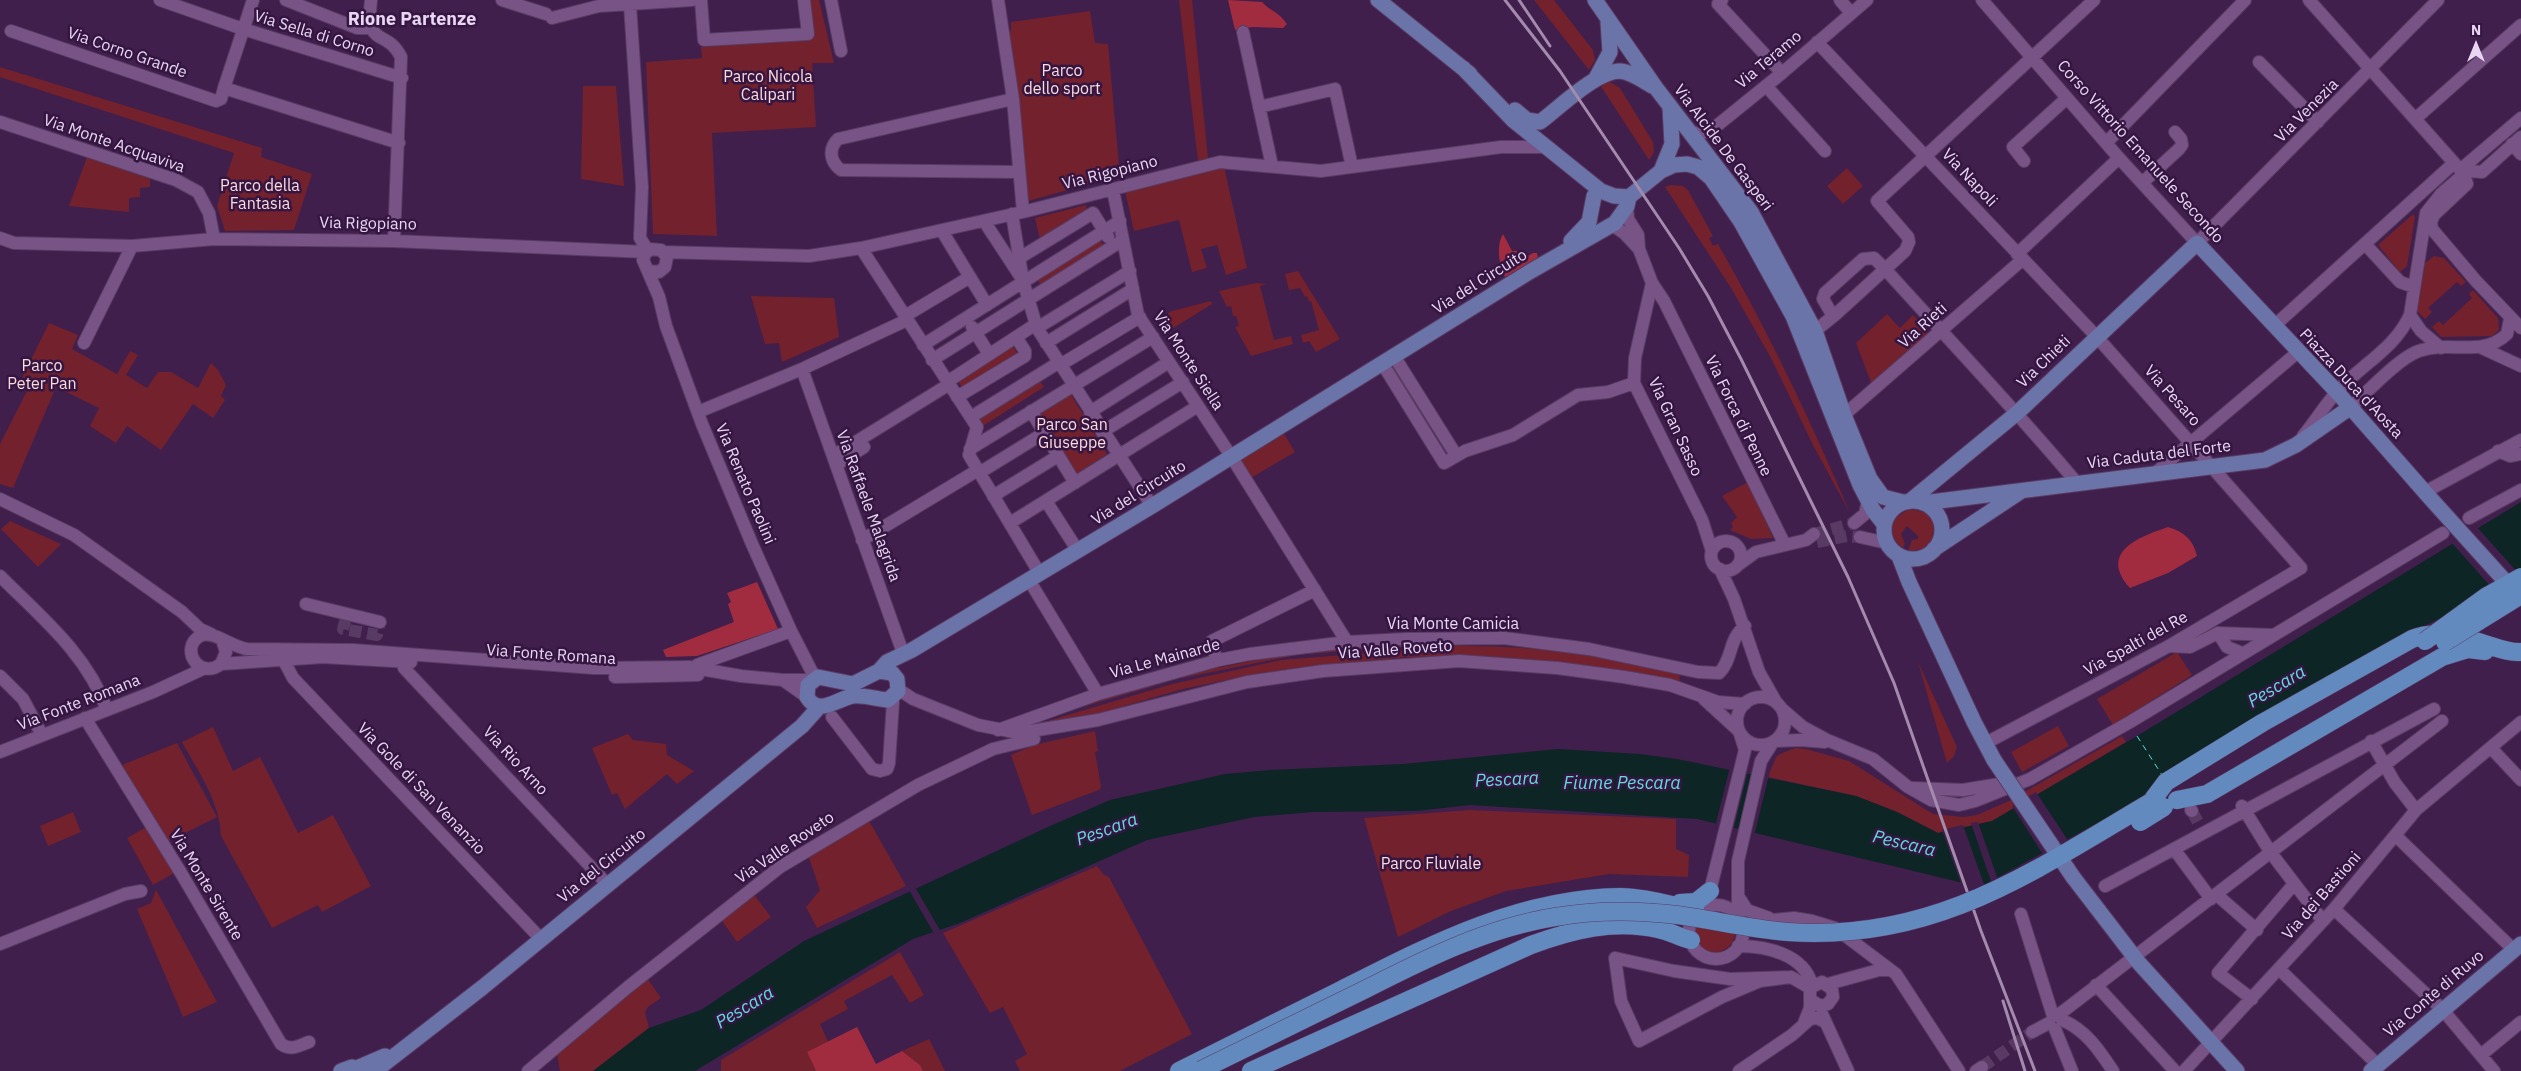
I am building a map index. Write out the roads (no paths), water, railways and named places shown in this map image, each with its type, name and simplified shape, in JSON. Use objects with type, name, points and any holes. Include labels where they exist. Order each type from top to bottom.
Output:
[{"type":"highway","points":[[2425,641],[2487,596],[2521,577]]},
{"type":"highway","points":[[1200,1071],[1450,948],[1520,924],[1590,912],[1630,912],[1678,915],[1746,927],[1804,932],[1865,930],[1899,924],[1959,907],[2006,887],[2425,641],[2521,588]]},
{"type":"highway","points":[[1224,1071],[1451,959],[1504,940],[1546,930],[1590,924],[1653,924],[1761,940],[1823,943],[1880,938],[1938,925],[1994,905],[2022,891],[2521,597]]},
{"type":"highway","points":[[2445,642],[2521,606]]},
{"type":"highway","points":[[2151,802],[2166,782],[2262,724],[2412,639],[2420,636],[2444,635],[2480,646],[2521,663]]},
{"type":"highway","points":[[2177,800],[2207,794],[2442,657],[2480,646],[2521,652]]},
{"type":"highway","points":[[1178,1071],[1401,960],[1504,916],[1536,907],[1588,899],[1634,897],[1656,902],[1692,903],[1704,898],[1705,903]]},
{"type":"highway","points":[[1250,1071],[1531,945],[1560,935],[1583,929],[1624,925],[1660,929],[1690,940]]},
{"type":"main road","points":[[1595,0],[1656,88]]},
{"type":"main road","points":[[1380,1],[1527,120],[1540,122],[1543,135],[1549,147]]},
{"type":"main road","points":[[1594,81],[1610,52],[1607,19]]},
{"type":"main road","points":[[1462,68],[1514,120],[1549,147],[1580,175],[1597,194],[1600,215],[1612,225]]},
{"type":"main road","name":"Via Alcide De Gasperi","points":[[1540,122],[1594,81],[1607,74],[1621,72],[1632,75],[1656,88],[1751,212],[1805,308],[1815,331],[1844,415],[1870,479],[1879,494],[1912,502]]},
{"type":"main road","points":[[1597,194],[1614,196],[1628,202],[1661,171],[1672,144],[1670,106]]},
{"type":"main road","name":"Via Alcide De Gasperi","points":[[1661,171],[1679,164],[1691,165],[1704,171],[1741,222],[1801,332],[1868,500],[1884,524]]},
{"type":"main road","name":"Via del Circuito","points":[[1560,253],[1588,222],[1597,194]]},
{"type":"main road","name":"Via del Circuito","points":[[832,680],[853,684],[879,670],[887,662],[1078,551],[1560,253],[1612,225],[1622,215],[1628,202]]},
{"type":"main road","name":"Corso Vittorio Emanuele Secondo","points":[[2197,243],[2274,326]]},
{"type":"main road","name":"Via Chieti","points":[[1912,502],[2017,413],[2096,336],[2197,243]]},
{"type":"main road","name":"Piazza Duca d'Aosta","points":[[2274,326],[2351,407],[2428,496],[2521,597]]},
{"type":"main road","name":"Via Caduta del Forte","points":[[1912,502],[2265,460],[2296,445],[2351,407]]},
{"type":"main road","name":"Via Caduta del Forte","points":[[1931,552],[2023,490]]},
{"type":"main road","points":[[1919,602],[1917,571],[1941,537],[1941,523],[1935,510],[1912,502],[1890,511],[1884,524],[1887,543],[1899,556],[1919,602],[1984,744],[2073,877],[2134,956],[2237,1071]]},
{"type":"main road","points":[[1899,556],[1913,559],[1931,552]]},
{"type":"main road","points":[[894,692],[907,652]]},
{"type":"main road","points":[[879,670],[892,673],[894,692]]},
{"type":"main road","points":[[822,676],[832,680],[837,693],[822,706],[807,688],[813,679],[822,676]]},
{"type":"main road","points":[[822,706],[854,696],[894,692]]},
{"type":"main road","name":"Via del Circuito","points":[[375,1071],[802,726],[822,706]]},
{"type":"main road","name":"Via Conte di Ruvo","points":[[2374,1068],[2517,947]]},
{"type":"main road","name":"Via del Circuito","points":[[341,1071],[347,1068],[360,1070],[402,1048]]},
{"type":"street","name":"Via Sella di Corno","points":[[160,0],[242,29],[402,78]]},
{"type":"street","points":[[253,0],[224,88],[399,143]]},
{"type":"street","points":[[286,0],[356,28],[370,28]]},
{"type":"street","points":[[371,0],[370,28],[375,34],[396,48],[401,57],[402,78],[394,240]]},
{"type":"street","points":[[502,0],[549,16],[599,6],[692,0]]},
{"type":"street","points":[[701,0],[704,40],[808,34],[804,0]]},
{"type":"street","points":[[831,0],[840,51]]},
{"type":"street","points":[[998,0],[1012,99],[1019,172],[1020,257],[1028,300],[1036,326],[1046,343],[1102,432],[1152,506]]},
{"type":"street","points":[[1840,0],[1852,13]]},
{"type":"street","name":"Via Teramo","points":[[1688,131],[1694,133],[1706,132],[1782,74],[1867,0]]},
{"type":"street","name":"Corso Vittorio Emanuele Secondo","points":[[1982,0],[2119,158],[2197,243]]},
{"type":"street","points":[[1815,331],[1885,269],[1904,251],[1909,242],[1905,232],[1877,201],[2033,59],[2094,0]]},
{"type":"street","points":[[2106,143],[2245,0]]},
{"type":"street","points":[[2309,0],[2461,172]]},
{"type":"street","name":"Via Venezia","points":[[2197,243],[2371,70],[2438,0]]},
{"type":"street","points":[[1720,2],[1782,74]]},
{"type":"street","points":[[630,5],[646,252],[656,272],[664,262]]},
{"type":"street","points":[[2415,119],[2521,25]]},
{"type":"street","name":"Via Corno Grande","points":[[11,31],[216,101],[221,99],[224,88]]},
{"type":"street","points":[[1242,32],[1272,166]]},
{"type":"street","name":"Via Napoli","points":[[1817,42],[2096,336]]},
{"type":"street","points":[[2259,62],[2318,122]]},
{"type":"street","points":[[1766,86],[1825,151]]},
{"type":"street","points":[[1259,107],[1335,90],[1352,167]]},
{"type":"street","points":[[2024,161],[2013,147],[2067,98]]},
{"type":"street","points":[[1012,99],[838,139],[831,154],[834,163],[841,170],[1019,172]]},
{"type":"street","points":[[2442,348],[2421,331],[2410,315],[2426,213],[2461,172],[2521,118]]},
{"type":"street","name":"Via Monte Acquaviva","points":[[0,122],[184,184],[198,192],[209,213],[214,239]]},
{"type":"street","points":[[2142,183],[2179,150],[2182,145],[2181,139],[2175,132]]},
{"type":"street","points":[[2461,172],[2482,172],[2518,145]]},
{"type":"street","name":"Via Rigopiano","points":[[0,238],[14,243],[132,246],[214,239],[394,240],[646,252],[659,249],[664,262],[680,254],[809,256],[861,248],[942,231],[1220,162],[1322,171],[1501,147],[1549,147]]},
{"type":"street","name":"Via Rieti","points":[[1844,415],[1941,332],[2119,158]]},
{"type":"street","points":[[2461,172],[2432,218],[2432,229],[2510,319],[2521,328]]},
{"type":"street","name":"Piazza Duca d'Aosta","points":[[2274,326],[2414,200],[2461,172]]},
{"type":"street","name":"Via Monte Siella","points":[[1113,190],[1120,221],[1119,243],[1130,271],[1140,317],[1231,456]]},
{"type":"street","points":[[2414,200],[2421,205],[2426,213]]},
{"type":"street","name":"Via Forca di Penne","points":[[1628,202],[1628,219],[1638,234],[1639,249],[1652,283],[1664,301],[1785,545]]},
{"type":"street","points":[[932,360],[1119,243],[1104,230],[1093,213],[1020,257]]},
{"type":"street","points":[[984,221],[1023,281]]},
{"type":"street","points":[[923,345],[1120,221]]},
{"type":"street","name":"Via Forca di Penne","points":[[1612,225],[1624,233],[1639,249]]},
{"type":"street","points":[[942,231],[987,305]]},
{"type":"street","points":[[2365,244],[2400,282],[2414,287]]},
{"type":"street","points":[[2419,256],[2429,244],[2444,244]]},
{"type":"street","points":[[84,343],[132,246]]},
{"type":"street","points":[[861,248],[977,427],[969,455],[1010,523],[1034,577],[1098,694]]},
{"type":"street","points":[[623,251],[646,252]]},
{"type":"street","name":"Via Renato Paolini","points":[[646,252],[666,326],[698,412],[752,544],[813,679]]},
{"type":"street","points":[[1805,308],[1863,259],[1874,258],[2017,413],[2077,483]]},
{"type":"street","name":"Via Renato Paolini","points":[[659,298],[664,262]]},
{"type":"street","points":[[834,461],[989,354],[1130,271]]},
{"type":"street","points":[[698,412],[802,369],[906,318],[970,277]]},
{"type":"street","name":"Via Gran Sasso","points":[[1652,283],[1649,305],[1635,358],[1634,383],[1702,520],[1712,551]]},
{"type":"street","points":[[1046,343],[1134,288]]},
{"type":"street","points":[[1825,293],[1823,299],[1830,311],[1836,314]]},
{"type":"street","points":[[1649,305],[1655,299],[1664,301]]},
{"type":"street","name":"Via Caduta del Forte","points":[[2296,445],[2337,392],[2396,340],[2410,315]]},
{"type":"street","points":[[971,417],[1140,317]]},
{"type":"street","points":[[966,318],[989,354]]},
{"type":"street","points":[[2351,407],[2410,354],[2420,350],[2442,348],[2482,348],[2496,342],[2507,334],[2510,319]]},
{"type":"street","name":"Via Pesaro","points":[[2096,336],[2213,466],[2301,568]]},
{"type":"street","points":[[957,397],[1025,356],[1025,351],[1016,337]]},
{"type":"street","points":[[970,448],[1153,337]]},
{"type":"street","points":[[2482,348],[2519,368]]},
{"type":"street","points":[[2155,473],[2193,444],[2298,352]]},
{"type":"street","points":[[1388,359],[1456,455]]},
{"type":"street","points":[[1388,359],[1444,463],[1456,455],[1513,435],[1578,395],[1608,392],[1634,383]]},
{"type":"street","points":[[1090,412],[1169,362]]},
{"type":"street","name":"Via Raffaele Malagrida","points":[[802,369],[862,540],[907,652]]},
{"type":"street","points":[[1102,432],[1183,382]]},
{"type":"street","points":[[1010,523],[1198,406]]},
{"type":"street","points":[[1031,411],[1074,483]]},
{"type":"street","points":[[862,540],[1044,433]]},
{"type":"street","points":[[2428,496],[2498,451],[2521,440]]},
{"type":"street","points":[[2498,451],[2515,455]]},
{"type":"street","points":[[993,496],[1058,456]]},
{"type":"street","points":[[1231,456],[1347,642]]},
{"type":"street","points":[[2469,518],[2521,490]]},
{"type":"street","name":"Via Fonte Romana","points":[[0,498],[74,535],[173,606],[200,629],[230,645],[247,649],[327,648],[406,662],[595,677],[720,672]]},
{"type":"street","points":[[1854,523],[1865,514],[1868,500]]},
{"type":"street","points":[[1046,501],[1078,551]]},
{"type":"street","points":[[1748,702],[1766,698],[1803,726],[1833,743],[1873,758],[1908,787],[1931,800],[1959,805],[1993,796],[2030,779],[2138,717],[2443,533]]},
{"type":"street","points":[[1860,537],[1887,543]]},
{"type":"street","points":[[1756,552],[1723,541],[1718,543],[1712,551],[1714,564],[1729,568],[1756,552],[1812,539]]},
{"type":"street","points":[[1729,568],[1742,555],[1737,545]]},
{"type":"street","points":[[1729,568],[1734,599],[1759,672],[1768,691],[1779,706],[1785,724],[1782,733],[1774,741],[1761,761],[1738,861],[1739,918],[1742,933],[1738,946],[1727,956],[1713,958],[1699,952],[1690,940],[1691,922],[1705,903],[1744,758],[1745,746],[1739,731],[1738,716],[1757,691],[1759,672]]},
{"type":"street","name":"Via Spalti del Re","points":[[1984,744],[2169,646],[2301,568]]},
{"type":"street","points":[[0,576],[77,653],[98,689],[107,710]]},
{"type":"street","points":[[1216,660],[1212,641],[1314,590]]},
{"type":"street","points":[[306,604],[346,616],[380,622]]},
{"type":"street","points":[[173,606],[198,665],[205,668],[215,668],[221,664],[226,652],[217,637],[201,635],[192,649]]},
{"type":"street","name":"Via Monte Camicia","points":[[1347,642],[1504,638],[1589,649],[1711,674],[1719,673],[1725,667],[1733,639],[1744,626]]},
{"type":"street","name":"Via Fonte Romana","points":[[689,667],[706,663],[791,631]]},
{"type":"street","points":[[2169,646],[2190,647],[2218,633],[2271,636]]},
{"type":"street","points":[[2218,633],[2227,647],[2242,653]]},
{"type":"street","name":"Via Le Mainarde","points":[[1001,731],[1098,694],[1216,660],[1258,652],[1347,642]]},
{"type":"street","points":[[2223,665],[2227,647]]},
{"type":"street","name":"Via Fonte Romana","points":[[170,684],[186,672],[192,649]]},
{"type":"street","name":"Via Fonte Romana","points":[[221,664],[322,657],[380,656],[586,668],[689,667],[783,680],[813,679]]},
{"type":"street","name":"Via Gole di San Venanzio","points":[[283,659],[293,678],[541,938]]},
{"type":"street","name":"Via Valle Roveto","points":[[1001,731],[1030,733],[1098,720],[1247,682],[1323,671],[1459,661],[1556,668],[1614,676],[1670,685],[1718,702],[1748,702]]},
{"type":"street","name":"Via Rio Arno","points":[[406,662],[403,664],[404,668],[607,884]]},
{"type":"street","name":"Via Fonte Romana","points":[[0,752],[107,710],[205,668]]},
{"type":"street","points":[[0,676],[23,699],[42,735]]},
{"type":"street","name":"Via Fonte Romana","points":[[783,680],[822,706],[872,769],[880,770],[887,769],[889,763],[894,692]]},
{"type":"street","points":[[894,692],[978,725],[1001,731]]},
{"type":"street","name":"Via Valle Roveto","points":[[1696,693],[1739,731]]},
{"type":"street","points":[[2032,1032],[2055,1021],[2096,985],[2214,897],[2444,718],[2437,707],[2202,829],[2174,849],[2105,886]]},
{"type":"street","name":"Via Monte Sirente","points":[[85,718],[181,873],[281,1044],[287,1048],[294,1048],[308,1042]]},
{"type":"street","name":"Via Valle Roveto","points":[[528,1071],[628,987],[780,867],[846,826],[918,785],[993,750],[1089,726],[1098,720]]},
{"type":"street","name":"Via dei Bastioni","points":[[2184,1071],[2212,1043],[2334,909],[2416,810],[2521,722]]},
{"type":"street","points":[[1739,731],[1745,739],[1754,744],[1764,745],[1774,741],[1801,740],[1833,743]]},
{"type":"street","points":[[2371,741],[2384,766],[2416,810]]},
{"type":"street","points":[[2490,748],[2521,780]]},
{"type":"street","points":[[2244,808],[2271,853],[2323,921]]},
{"type":"street","points":[[2396,836],[2517,947]]},
{"type":"street","points":[[2174,849],[2214,897],[2257,930]]},
{"type":"street","points":[[2252,999],[2218,974],[2294,884]]},
{"type":"street","points":[[0,944],[125,894],[141,892]]},
{"type":"street","points":[[1738,896],[1744,908],[1753,914],[1766,918],[1812,921],[1835,928],[1897,976],[1959,1071]]},
{"type":"street","points":[[1705,903],[1723,906],[1739,918],[1756,922],[1786,919]]},
{"type":"street","points":[[2334,909],[2442,1009],[2494,1071]]},
{"type":"street","points":[[2021,914],[2072,1071]]},
{"type":"street","points":[[1738,946],[1769,949],[1783,953],[1806,973],[1814,997],[1848,1071]]},
{"type":"street","points":[[1791,977],[1755,983],[1722,997],[1639,1041],[1621,1001],[1615,958],[1718,978],[1791,977],[1814,997],[1828,1004],[1832,1000],[1832,991],[1828,984]]},
{"type":"street","points":[[1790,959],[1791,977]]},
{"type":"street","points":[[2279,969],[2374,1068]]},
{"type":"street","points":[[1807,1021],[1814,997],[1822,982],[1828,984],[1879,970],[1889,970]]},
{"type":"street","points":[[2096,985],[2175,1071]]},
{"type":"street","points":[[1745,1069],[1792,1035],[1807,1021],[1817,1018],[1825,1022]]},
{"type":"street","points":[[2055,1021],[2074,1026],[2091,1040],[2113,1071]]},
{"type":"street","points":[[2481,1055],[2521,1022]]},
{"type":"street","points":[[1976,1071],[1982,1067],[1981,1071]]},
{"type":"water","name":"Fiume Pescara","points":[[2521,502],[2521,568],[2443,617],[2397,639],[2166,781],[2136,802],[1980,887],[1697,819],[1470,805],[1416,811],[1313,812],[1254,817],[1147,840],[960,923],[913,939],[695,1071],[593,1071],[649,1028],[701,1010],[804,941],[1110,800],[1225,774],[1403,764],[1558,749],[1640,754],[1677,759],[1856,796],[1897,812],[1938,833],[1992,821],[2137,736]]},
{"type":"tunnel","points":[[1814,534],[1854,523]]},
{"type":"tunnel","points":[[1817,542],[1847,536],[1860,537]]},
{"type":"tunnel","points":[[346,618],[343,629],[377,635],[380,622]]},
{"type":"tunnel","points":[[2192,811],[2200,826]]},
{"type":"tunnel","points":[[1982,1067],[2032,1032]]},
{"type":"railway","points":[[1505,0],[1560,71],[1679,248],[1708,296],[1741,359],[1848,577],[1894,683],[1981,931],[2035,1071]]},
{"type":"railway","points":[[1519,0],[1550,46]]},
{"type":"railway","points":[[2003,1001],[2025,1071]]},
{"type":"district","name":"Rione Partenze","points":[[412,20]]},
{"type":"park label","name":"Parco dello sport","points":[[1062,80]]},
{"type":"park label","name":"Parco Nicola Calipari","points":[[768,86]]},
{"type":"park label","name":"Parco della Fantasia","points":[[260,195]]},
{"type":"park label","name":"Parco Peter Pan","points":[[42,375]]},
{"type":"park label","name":"Parco San Giuseppe","points":[[1072,434]]},
{"type":"park label","name":"Parco Fluviale","points":[[1431,864]]},
{"type":"water label","name":"Pescara","points":[[2277,687]]},
{"type":"water label","name":"Pescara","points":[[1507,780]]},
{"type":"water label","name":"Pescara","points":[[1107,830]]},
{"type":"water label","name":"Pescara","points":[[1904,844]]},
{"type":"water label","name":"Pescara","points":[[745,1008]]}]
